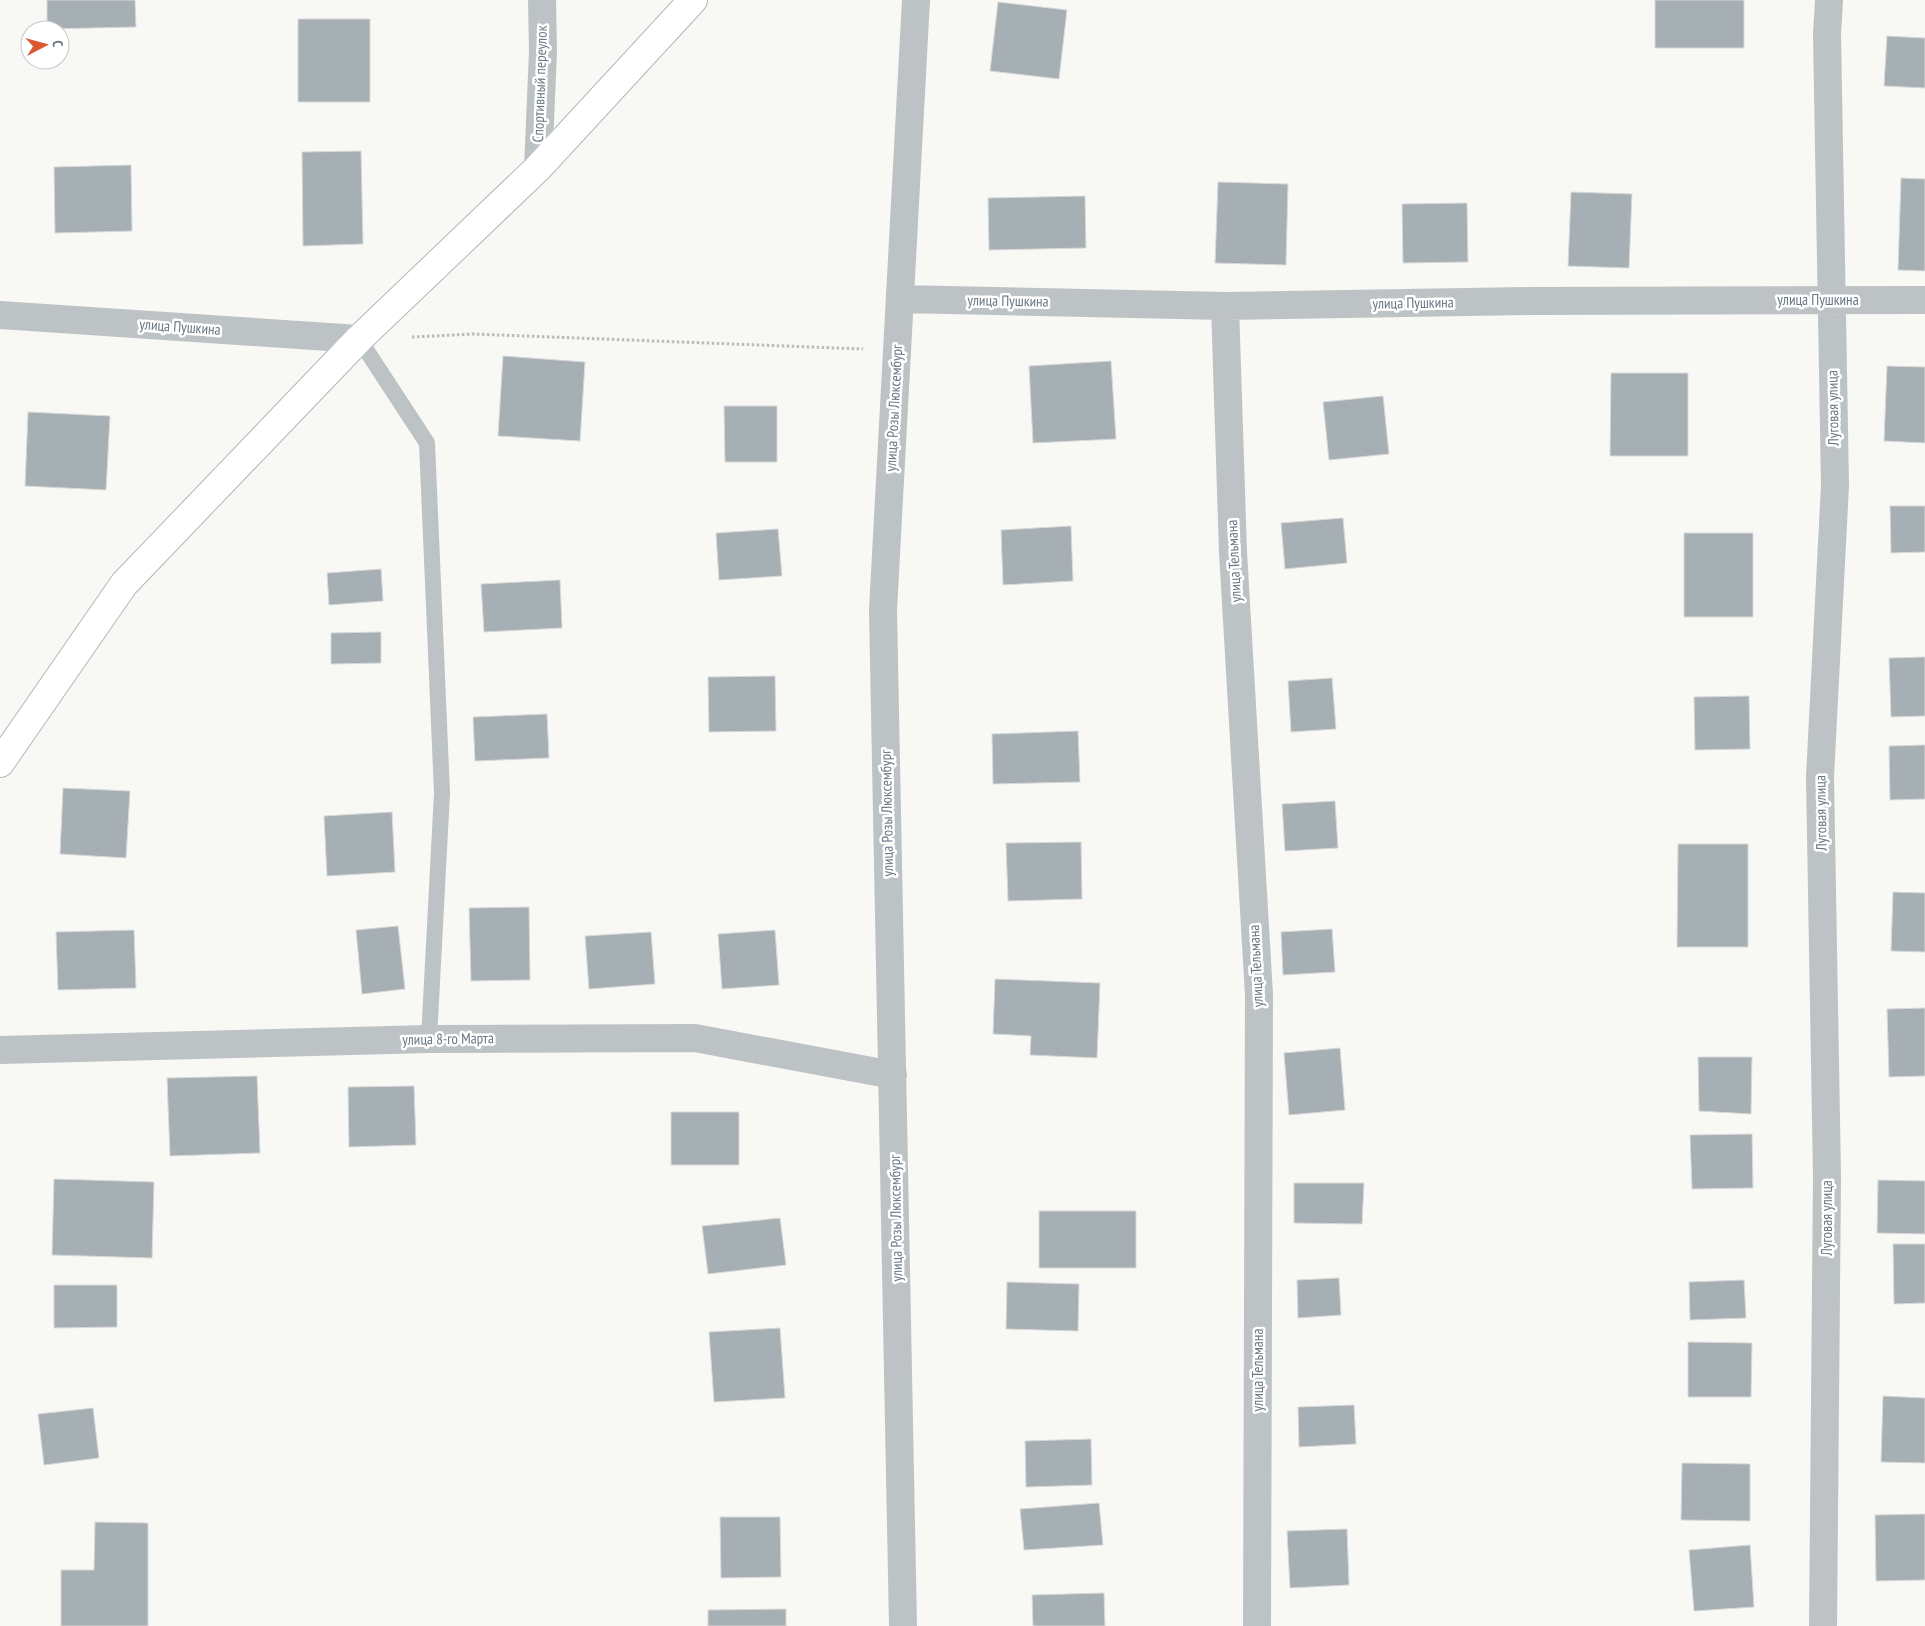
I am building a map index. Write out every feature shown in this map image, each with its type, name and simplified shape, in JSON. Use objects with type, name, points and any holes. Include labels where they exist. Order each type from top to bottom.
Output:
[{"type":"street","name":"Спортивный переулок","points":[[538,168],[543,51],[542,0]]},
{"type":"street","points":[[0,763],[124,584],[359,339],[538,168],[693,0]]},
{"type":"street","name":"улица Розы Люксембург","points":[[903,1626],[883,610],[916,0]]},
{"type":"street","name":"Луговая улица","points":[[1823,1626],[1827,1177],[1820,777],[1835,485],[1827,34],[1829,0]]},
{"type":"street","name":"улица Пушкина","points":[[901,299],[1225,306],[1532,301],[1925,300]]},
{"type":"street","name":"улица Тельмана","points":[[1225,306],[1233,552],[1259,996],[1257,1626]]},
{"type":"street","name":"улица Пушкина","points":[[0,315],[359,339]]},
{"type":"street","name":"улица 8-го Марта","points":[[0,1050],[429,1038],[696,1038],[893,1075]]},
{"type":"lane","points":[[359,339],[427,443],[442,793],[429,1038]]},
{"type":"path","points":[[359,339],[472,334],[897,350]]},
{"type":"building","points":[[47,0],[135,0],[136,27],[70,28],[70,20],[47,20]]},
{"type":"building","points":[[1655,0],[1744,0],[1744,48],[1655,48]]},
{"type":"building","points":[[998,2],[1067,10],[1059,79],[990,71]]},
{"type":"building","points":[[298,19],[370,19],[370,102],[298,102]]},
{"type":"building","points":[[1887,36],[1925,38],[1925,88],[1884,86]]},
{"type":"building","points":[[361,151],[363,244],[303,246],[302,152]]},
{"type":"building","points":[[131,165],[132,231],[55,233],[54,167]]},
{"type":"building","points":[[1901,178],[1925,179],[1925,271],[1898,270]]},
{"type":"building","points":[[1218,182],[1288,184],[1286,265],[1215,263]]},
{"type":"building","points":[[1571,192],[1632,194],[1629,268],[1568,266]]},
{"type":"building","points":[[1085,196],[1086,248],[989,250],[988,198]]},
{"type":"building","points":[[1467,203],[1468,262],[1403,263],[1402,204]]},
{"type":"building","points":[[503,356],[585,362],[580,441],[498,436]]},
{"type":"building","points":[[1111,361],[1116,439],[1033,443],[1029,366]]},
{"type":"building","points":[[1887,366],[1925,367],[1925,443],[1884,441]]},
{"type":"building","points":[[1611,373],[1688,373],[1688,456],[1610,456]]},
{"type":"building","points":[[1383,396],[1389,454],[1329,460],[1323,402]]},
{"type":"building","points":[[724,406],[777,406],[777,462],[725,462]]},
{"type":"building","points":[[28,412],[110,416],[106,490],[25,486]]},
{"type":"building","points":[[1890,506],[1925,506],[1925,552],[1891,553]]},
{"type":"building","points":[[1343,518],[1347,563],[1285,569],[1281,523]]},
{"type":"building","points":[[1071,526],[1073,581],[1003,585],[1001,530]]},
{"type":"building","points":[[778,529],[782,576],[719,580],[716,533]]},
{"type":"building","points":[[1684,533],[1753,533],[1753,617],[1684,617]]},
{"type":"building","points":[[381,569],[383,601],[329,605],[327,573]]},
{"type":"building","points":[[560,580],[562,628],[484,632],[481,584]]},
{"type":"building","points":[[381,632],[381,663],[331,664],[331,633]]},
{"type":"building","points":[[1925,657],[1925,716],[1891,717],[1889,658]]},
{"type":"building","points":[[775,676],[776,731],[709,732],[708,677]]},
{"type":"building","points":[[1332,678],[1336,729],[1291,732],[1288,681]]},
{"type":"building","points":[[1749,696],[1750,749],[1695,750],[1694,697]]},
{"type":"building","points":[[547,714],[549,758],[475,761],[473,717]]},
{"type":"building","points":[[1078,731],[1080,782],[993,784],[992,734]]},
{"type":"building","points":[[1925,745],[1925,799],[1890,800],[1889,746]]},
{"type":"building","points":[[63,788],[130,791],[126,858],[60,854]]},
{"type":"building","points":[[1335,801],[1338,848],[1285,851],[1282,804]]},
{"type":"building","points":[[392,812],[395,872],[327,876],[324,816]]},
{"type":"building","points":[[1081,842],[1082,899],[1008,901],[1006,843]]},
{"type":"building","points":[[1678,844],[1748,844],[1748,947],[1677,947]]},
{"type":"building","points":[[1893,892],[1925,893],[1925,952],[1891,951]]},
{"type":"building","points":[[529,907],[530,980],[471,981],[469,908]]},
{"type":"building","points":[[398,926],[405,989],[362,994],[356,930]]},
{"type":"building","points":[[1332,929],[1335,972],[1283,975],[1281,932]]},
{"type":"building","points":[[134,930],[136,988],[58,990],[56,932]]},
{"type":"building","points":[[775,930],[779,985],[722,989],[718,934]]},
{"type":"building","points":[[651,932],[655,984],[589,989],[585,936]]},
{"type":"building","points":[[995,979],[1100,983],[1097,1058],[1030,1055],[1031,1036],[993,1034]]},
{"type":"building","points":[[1925,1008],[1925,1076],[1889,1077],[1887,1009]]},
{"type":"building","points":[[1340,1048],[1345,1110],[1289,1115],[1284,1053]]},
{"type":"building","points":[[1698,1057],[1752,1057],[1751,1114],[1699,1111]]},
{"type":"building","points":[[257,1076],[260,1153],[170,1156],[167,1078]]},
{"type":"building","points":[[414,1086],[416,1145],[349,1147],[348,1087]]},
{"type":"building","points":[[671,1112],[739,1112],[739,1165],[671,1165]]},
{"type":"building","points":[[1752,1134],[1753,1188],[1692,1189],[1690,1135]]},
{"type":"building","points":[[54,1179],[154,1182],[152,1258],[52,1255]]},
{"type":"building","points":[[1878,1180],[1925,1181],[1925,1234],[1877,1233]]},
{"type":"building","points":[[1294,1183],[1364,1183],[1362,1224],[1294,1223]]},
{"type":"building","points":[[1039,1211],[1136,1211],[1136,1268],[1039,1268]]},
{"type":"building","points":[[780,1218],[786,1265],[708,1274],[702,1226]]},
{"type":"building","points":[[1893,1244],[1925,1244],[1925,1303],[1894,1304]]},
{"type":"building","points":[[1339,1278],[1341,1315],[1298,1318],[1297,1280]]},
{"type":"building","points":[[1744,1280],[1746,1318],[1690,1320],[1689,1282]]},
{"type":"building","points":[[1007,1282],[1079,1284],[1078,1331],[1006,1329]]},
{"type":"building","points":[[54,1285],[117,1285],[117,1327],[54,1328]]},
{"type":"building","points":[[780,1328],[785,1398],[714,1402],[709,1332]]},
{"type":"building","points":[[1688,1342],[1752,1343],[1751,1397],[1688,1397]]},
{"type":"building","points":[[1883,1396],[1925,1398],[1925,1463],[1881,1462]]},
{"type":"building","points":[[1354,1405],[1356,1444],[1299,1447],[1298,1407]]},
{"type":"building","points":[[93,1408],[99,1458],[44,1465],[38,1414]]},
{"type":"building","points":[[1091,1439],[1092,1485],[1026,1487],[1025,1441]]},
{"type":"building","points":[[1682,1463],[1750,1464],[1750,1521],[1681,1520]]},
{"type":"building","points":[[1099,1503],[1103,1545],[1024,1550],[1020,1509]]},
{"type":"building","points":[[1925,1514],[1925,1580],[1876,1581],[1875,1515]]},
{"type":"building","points":[[720,1517],[780,1517],[781,1577],[721,1578]]},
{"type":"building","points":[[95,1522],[148,1523],[148,1626],[61,1626],[61,1570],[94,1570]]},
{"type":"building","points":[[1347,1529],[1349,1585],[1290,1588],[1287,1531]]},
{"type":"building","points":[[1750,1545],[1754,1607],[1694,1611],[1689,1550]]},
{"type":"building","points":[[1104,1593],[1105,1626],[1033,1626],[1032,1595]]},
{"type":"building","points":[[786,1609],[786,1626],[708,1626],[708,1610]]}]
